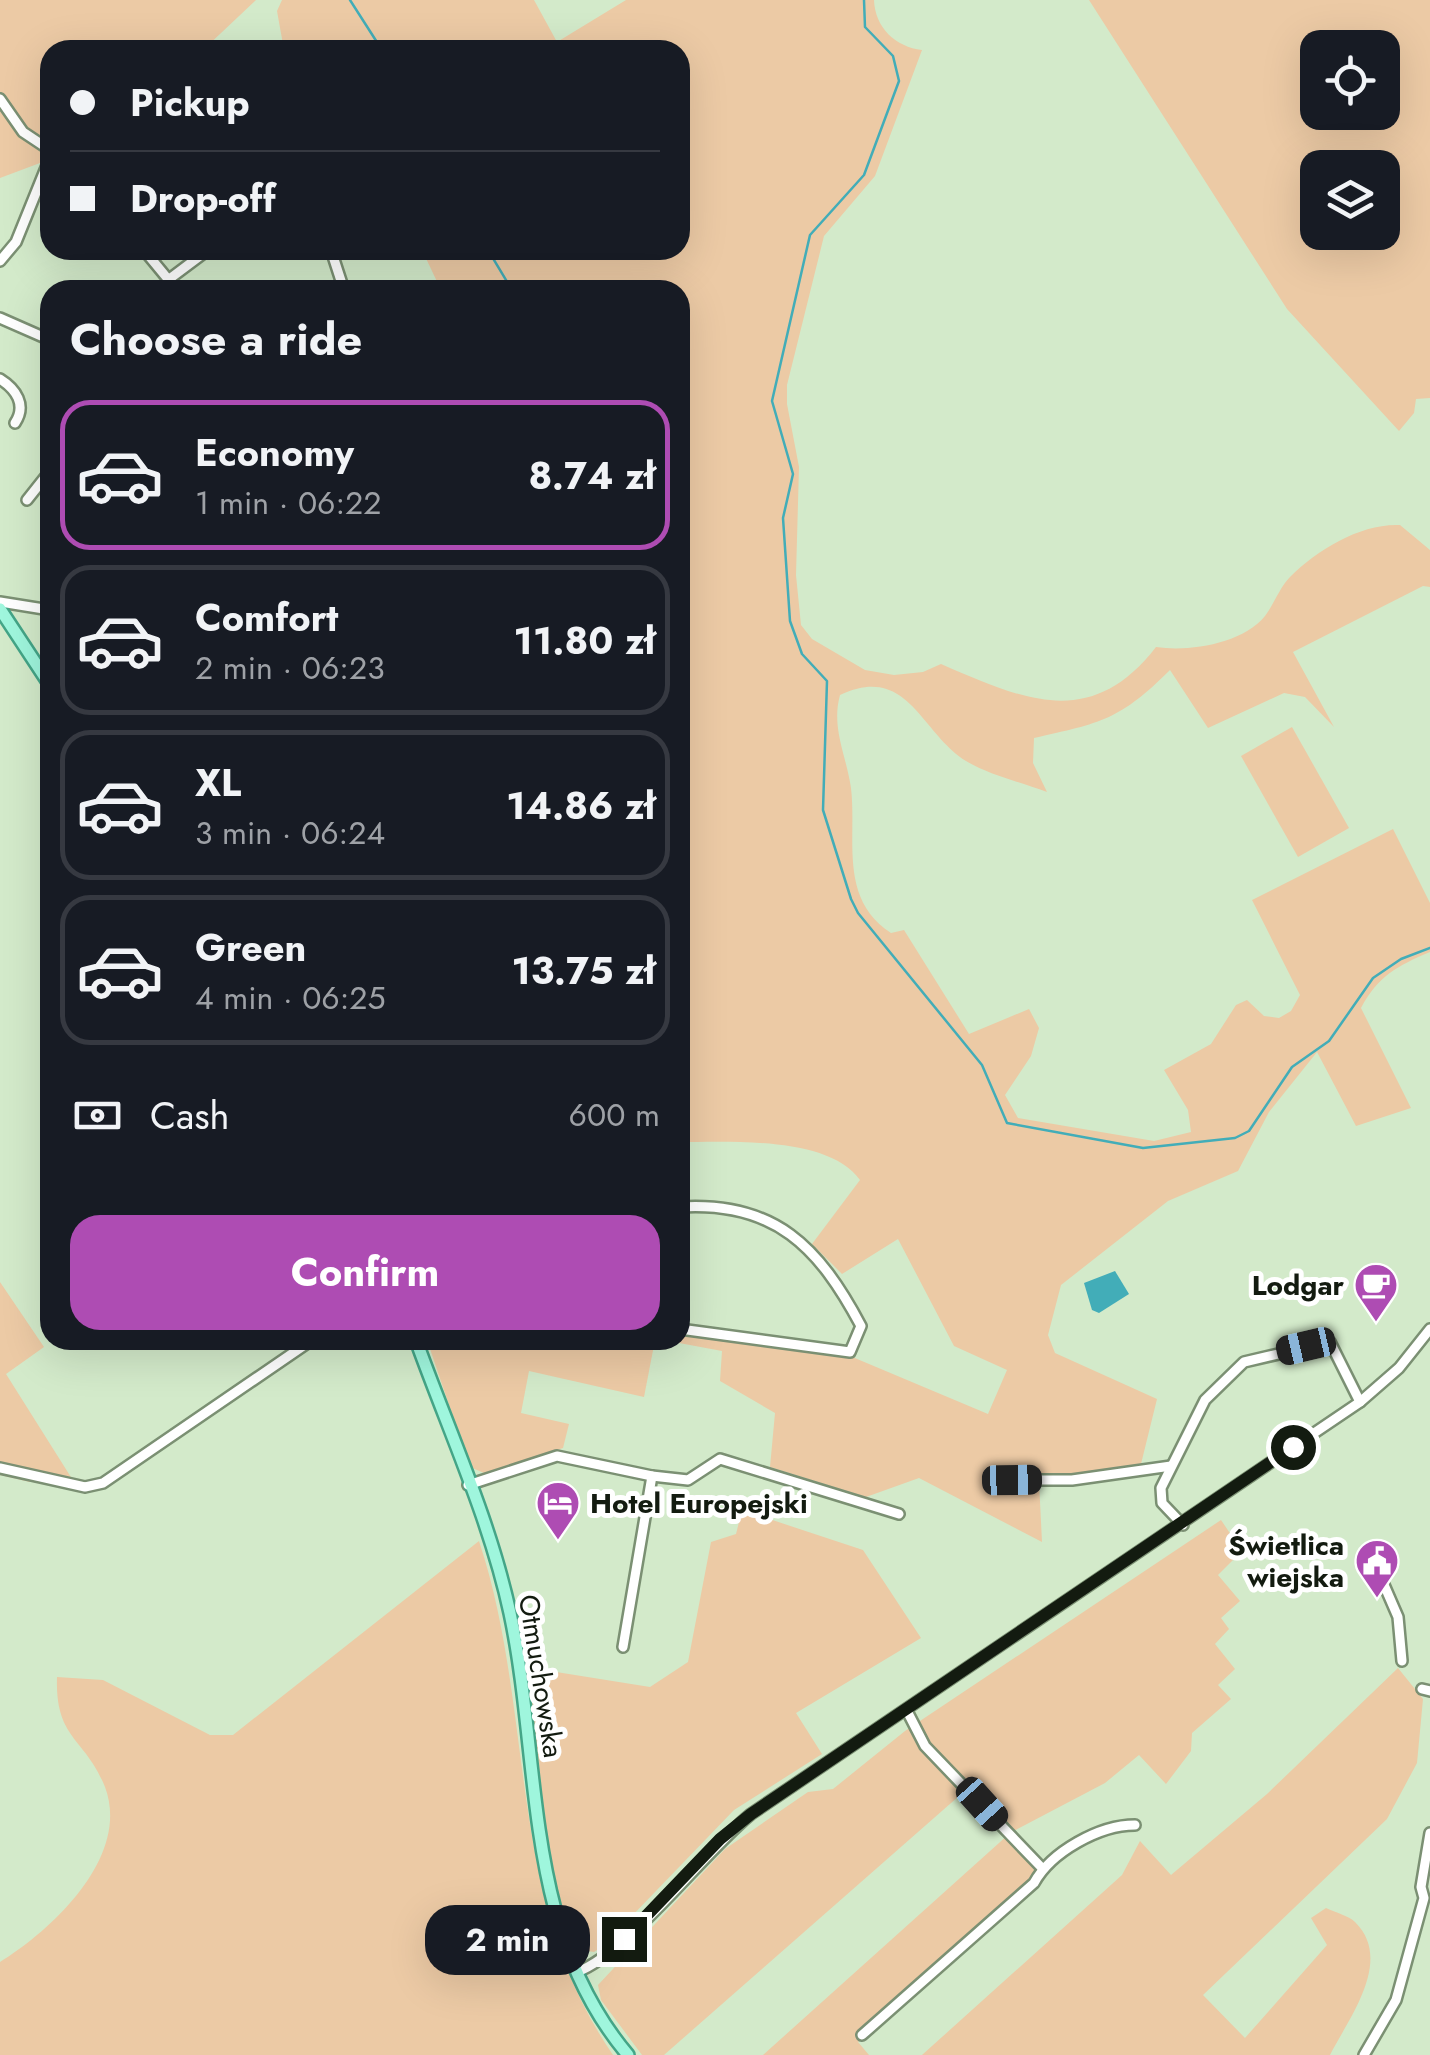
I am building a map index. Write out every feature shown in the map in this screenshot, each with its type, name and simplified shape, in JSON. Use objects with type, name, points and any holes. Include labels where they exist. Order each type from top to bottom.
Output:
[{"type":"main road","points":[[0,606],[40,669]]},
{"type":"main road","name":"Otmuchowska","points":[[420,1350],[509,1610],[543,1863],[578,1972],[603,2021],[628,2055]]},
{"type":"street","points":[[0,99],[23,132],[40,143]]},
{"type":"street","points":[[0,261],[16,242],[40,183]]},
{"type":"street","points":[[152,260],[168,280],[195,260]]},
{"type":"street","points":[[0,318],[40,336]]},
{"type":"street","points":[[0,379],[16,392],[21,405],[15,423]]},
{"type":"street","points":[[27,500],[40,484]]},
{"type":"street","points":[[0,606],[40,609]]},
{"type":"street","points":[[690,1207],[740,1208],[780,1228],[822,1260],[861,1326],[850,1352],[690,1329]]},
{"type":"street","points":[[578,1972],[624,1939],[720,1839],[751,1814],[1360,1402],[1398,1368],[1430,1329]]},
{"type":"street","points":[[1182,1525],[1160,1496],[1171,1466],[1205,1400],[1244,1362],[1330,1342],[1360,1402]]},
{"type":"street","points":[[0,1468],[93,1486],[297,1350]]},
{"type":"street","points":[[468,1485],[557,1456],[688,1480],[720,1459],[899,1514]]},
{"type":"street","points":[[1012,1480],[1072,1480],[1171,1466]]},
{"type":"street","points":[[624,1647],[652,1476]]},
{"type":"street","points":[[1365,1560],[1374,1564],[1394,1605],[1402,1661]]},
{"type":"street","points":[[907,1712],[925,1746],[1042,1868]]},
{"type":"street","points":[[862,2035],[1034,1883],[1042,1868],[1098,1832],[1135,1825]]},
{"type":"street","points":[[1364,2055],[1396,2000],[1424,1898],[1421,1888],[1430,1833]]},
{"type":"shaded area","points":[[0,0],[256,0],[214,40],[40,40],[40,163],[0,178]]},
{"type":"shaded area","points":[[282,0],[534,0],[556,40],[282,40],[277,11]]},
{"type":"shaded area","points":[[626,0],[874,0],[878,19],[889,34],[904,45],[922,50],[875,176],[824,236],[787,385],[799,467],[796,575],[801,625],[812,639],[865,670],[894,675],[923,672],[941,664],[1028,697],[1081,699],[1107,690],[1132,673],[1156,647],[1214,644],[1255,626],[1286,581],[1301,567],[1356,533],[1400,525],[1430,550],[1430,587],[1423,586],[1293,652],[1334,727],[1305,697],[1284,693],[1208,728],[1170,670],[1123,710],[1076,728],[1034,738],[1033,763],[1047,792],[966,761],[898,694],[863,687],[840,695],[837,719],[851,788],[853,866],[863,903],[891,933],[904,930],[969,1034],[1029,1009],[1039,1028],[1031,1056],[1005,1095],[1018,1118],[1154,1141],[1191,1132],[1188,1110],[1164,1070],[1211,1044],[1236,1005],[1247,1000],[1264,1016],[1279,1018],[1291,1011],[1300,995],[1252,900],[1393,829],[1430,903],[1430,952],[1390,973],[1361,1008],[1411,1108],[1356,1126],[1317,1052],[1269,1112],[1238,1171],[1168,1201],[1061,1285],[1048,1335],[1055,1353],[1157,1399],[1141,1464],[1039,1481],[1042,1542],[919,1478],[866,1497],[770,1467],[775,1413],[720,1381],[722,1351],[690,1345],[690,1335],[850,1356],[988,1414],[1007,1370],[954,1346],[898,1239],[842,1274],[812,1244],[860,1180],[845,1166],[826,1156],[777,1144],[690,1142],[690,280],[436,280],[427,260],[690,260],[690,40],[560,40]]},
{"type":"shaded area","points":[[1089,0],[1430,0],[1430,398],[1416,399],[1414,413],[1399,431],[1287,309]]},
{"type":"shaded area","points":[[1292,727],[1349,828],[1298,857],[1241,756]]},
{"type":"shaded area","points":[[0,1282],[40,1341],[40,1350],[6,1374],[74,1482],[30,1473],[30,1482],[0,1475]]},
{"type":"shaded area","points":[[430,1350],[653,1350],[644,1397],[529,1371],[521,1413],[569,1424],[563,1448],[484,1473],[470,1467]]},
{"type":"shaded area","points":[[742,1510],[863,1550],[921,1638],[796,1713],[822,1754],[734,1810],[603,1946],[594,1952],[576,1949],[549,1869],[525,1667],[650,1687],[688,1662],[711,1542],[736,1534]]},
{"type":"shaded area","points":[[1221,1520],[1242,1551],[1218,1575],[1240,1601],[1221,1618],[1229,1629],[1215,1644],[1235,1669],[1218,1685],[1231,1699],[1192,1733],[1191,1751],[1166,1784],[1139,1755],[1105,1783],[1010,1833],[1045,1874],[858,2042],[869,2055],[763,2055],[1009,1834],[967,1789],[664,2055],[642,2055],[601,2000],[598,1985],[725,1849],[808,1792],[833,1789],[905,1731]]},
{"type":"shaded area","points":[[479,1541],[497,1606],[509,1672],[538,1869],[555,1933],[579,1995],[613,2055],[0,2055],[0,1962],[63,1910],[97,1864],[107,1839],[110,1813],[105,1787],[66,1726],[57,1677],[103,1680],[210,1735],[233,1735]]},
{"type":"shaded area","points":[[1398,1668],[1423,1699],[1417,1763],[1387,1819],[1203,1995],[1245,2038],[1327,1945],[1311,1918],[1326,1908],[1345,1916],[1366,1937],[1369,1971],[1357,2007],[1330,2055],[922,2055],[1122,1875],[1140,1841],[1171,1875],[1267,1794]]},
{"type":"water","points":[[1115,1271],[1129,1294],[1099,1313],[1092,1310],[1084,1283]]},
{"type":"waterway","points":[[350,0],[376,40]]},
{"type":"waterway","points":[[864,0],[865,27],[893,56],[899,81],[864,175],[810,235],[772,401],[793,474],[783,518],[790,621],[802,654],[827,681],[823,810],[858,913],[982,1065],[1007,1123],[1143,1148],[1235,1138],[1249,1131],[1292,1067],[1329,1041],[1373,978],[1401,959],[1430,948]]},
{"type":"waterway","points":[[494,260],[506,280]]},
{"type":"place","name":"Lodgar","points":[[1376,1323]]},
{"type":"place","name":"Hotel Europejski","points":[[558,1541]]},
{"type":"place","name":"Świetlica wiejska","points":[[1377,1599]]},
{"type":"route","points":[[624,1939],[720,1839],[751,1814],[1050,1616],[1293,1447]]}]
